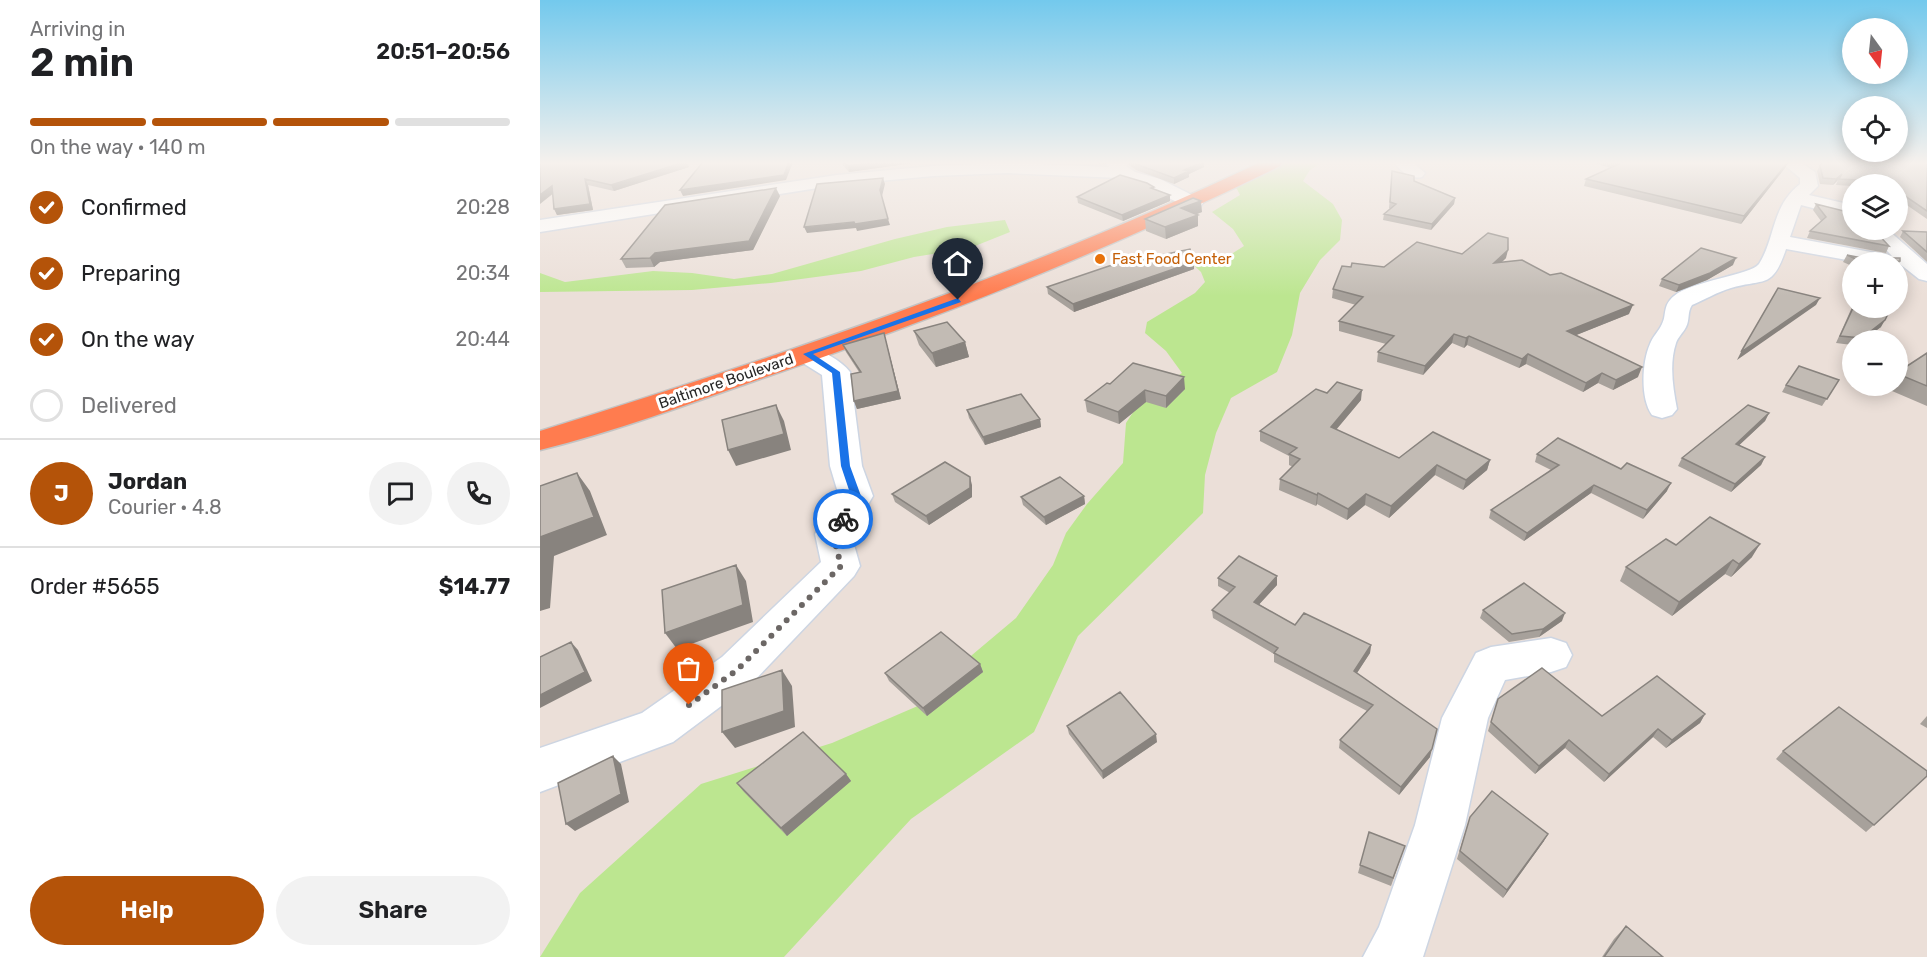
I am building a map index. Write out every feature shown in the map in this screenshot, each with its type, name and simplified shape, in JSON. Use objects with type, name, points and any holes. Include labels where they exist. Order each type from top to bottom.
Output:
[{"type":"highway","name":"Baltimore Boulevard","points":[[540,441],[676,399],[1001,285],[1184,207]]},
{"type":"street","points":[[540,226],[666,207]]},
{"type":"street","points":[[1662,409],[1658,377],[1660,359],[1666,333],[1675,325],[1676,310],[1683,300],[1726,282],[1755,278],[1768,268],[1791,207]]},
{"type":"street","points":[[1887,240],[1914,268]]},
{"type":"street","points":[[1777,241],[1842,253]]},
{"type":"street","points":[[540,770],[657,728],[737,670],[841,566],[833,534],[856,496],[846,466],[836,372],[807,354]]},
{"type":"street","points":[[1392,957],[1401,943],[1440,825],[1465,718],[1491,665],[1551,655]]},
{"type":"green space","points":[[1221,207],[1334,207],[1342,220],[1340,240],[1320,260],[1300,293],[1292,335],[1277,372],[1231,398],[1216,433],[1205,475],[1203,513],[1078,636],[1034,732],[911,819],[784,957],[540,957],[580,893],[701,784],[832,743],[927,702],[972,655],[1016,618],[1053,565],[1066,533],[1087,504],[1123,463],[1126,423],[1141,400],[1182,373],[1166,351],[1145,333],[1147,322],[1195,293],[1205,282],[1201,272],[1185,257],[1222,260],[1244,246],[1233,229],[1212,212]]},
{"type":"green space","points":[[1005,220],[1010,232],[970,248],[914,257],[861,271],[771,283],[692,290],[540,292],[540,273],[565,282],[653,271],[692,273],[734,279],[772,274],[895,239],[947,227]]},
{"type":"building","points":[[664,207],[766,207],[749,241],[655,253],[650,258],[621,259]]},
{"type":"building","points":[[810,207],[885,207],[888,219],[855,224],[854,222],[804,227]]},
{"type":"building","points":[[1101,207],[1142,207],[1122,215]]},
{"type":"building","points":[[1173,207],[1185,207],[1181,208],[1198,215],[1165,227],[1145,219]]},
{"type":"building","points":[[1393,207],[1447,207],[1432,224],[1384,214]]},
{"type":"building","points":[[1704,207],[1752,207],[1744,216]]},
{"type":"building","points":[[1818,207],[1842,210],[1842,237],[1810,231],[1826,217]]},
{"type":"building","points":[[1908,231],[1927,232],[1927,252],[1908,235]]},
{"type":"building","points":[[1488,233],[1508,238],[1508,250],[1494,263],[1522,260],[1550,275],[1561,273],[1633,305],[1567,331],[1642,367],[1616,380],[1602,373],[1586,383],[1528,354],[1522,359],[1469,336],[1466,338],[1454,334],[1425,366],[1378,352],[1394,336],[1339,321],[1363,297],[1333,289],[1342,266],[1351,267],[1352,263],[1384,267],[1417,242],[1462,254]]},
{"type":"building","points":[[1857,240],[1883,240],[1889,246]]},
{"type":"building","points":[[1701,248],[1736,258],[1710,273],[1679,285],[1662,279]]},
{"type":"building","points":[[1190,249],[1194,262],[1073,304],[1047,287],[1109,266]]},
{"type":"building","points":[[1778,288],[1820,298],[1741,352]]},
{"type":"building","points":[[1848,318],[1886,318],[1872,330],[1843,330]]},
{"type":"building","points":[[947,322],[965,342],[932,353],[914,331]]},
{"type":"building","points":[[884,333],[898,391],[854,401],[851,374],[861,372],[843,345]]},
{"type":"building","points":[[1927,353],[1927,386],[1908,378],[1908,365]]},
{"type":"building","points":[[1133,363],[1184,377],[1166,396],[1145,390],[1118,412],[1085,400],[1107,383],[1110,384]]},
{"type":"building","points":[[1799,366],[1839,380],[1827,399],[1786,385]]},
{"type":"building","points":[[1337,382],[1362,390],[1331,427],[1399,458],[1433,432],[1490,460],[1466,480],[1437,465],[1391,506],[1366,494],[1348,509],[1318,493],[1317,495],[1280,479],[1300,459],[1289,454],[1297,448],[1260,431],[1316,389],[1327,393]]},
{"type":"building","points":[[1021,394],[1040,419],[983,437],[967,410]]},
{"type":"building","points":[[776,405],[784,434],[728,450],[722,420]]},
{"type":"building","points":[[1748,405],[1769,413],[1736,444],[1765,457],[1735,484],[1682,458]]},
{"type":"building","points":[[1558,438],[1621,469],[1627,463],[1671,483],[1647,510],[1594,485],[1527,533],[1491,510],[1559,465],[1537,454]]},
{"type":"building","points":[[945,462],[970,477],[970,488],[926,516],[892,494]]},
{"type":"building","points":[[577,473],[594,517],[540,537],[540,486]]},
{"type":"building","points":[[1060,477],[1084,496],[1044,517],[1021,497]]},
{"type":"building","points":[[1710,517],[1760,544],[1739,564],[1733,560],[1679,602],[1626,567],[1666,539],[1676,545]]},
{"type":"building","points":[[1239,556],[1277,576],[1254,602],[1295,625],[1304,613],[1371,645],[1354,671],[1437,729],[1432,749],[1401,787],[1340,740],[1373,705],[1274,653],[1278,648],[1212,610],[1235,587],[1218,578]]},
{"type":"building","points":[[736,565],[743,605],[665,633],[662,590]]},
{"type":"building","points":[[1524,583],[1565,613],[1543,629],[1512,634],[1483,610]]},
{"type":"building","points":[[941,632],[980,664],[923,708],[885,673]]},
{"type":"building","points":[[571,642],[585,672],[540,695],[540,657]]},
{"type":"building","points":[[1542,668],[1602,716],[1657,676],[1705,714],[1672,740],[1658,729],[1609,774],[1569,740],[1539,766],[1491,722],[1498,699]]},
{"type":"building","points":[[782,670],[784,711],[722,732],[722,690]]},
{"type":"building","points":[[1120,692],[1156,734],[1102,771],[1067,726]]},
{"type":"building","points":[[1839,707],[1927,771],[1927,776],[1874,825],[1783,751]]},
{"type":"building","points":[[803,732],[846,774],[781,828],[737,783]]},
{"type":"building","points":[[613,756],[621,794],[566,824],[558,783]]},
{"type":"building","points":[[1492,791],[1548,834],[1507,890],[1460,851],[1470,817]]},
{"type":"building","points":[[1369,832],[1405,846],[1393,878],[1360,865]]},
{"type":"building","points":[[1626,926],[1663,957],[1604,957]]},
{"type":"way so far","points":[[689,705],[737,670],[841,566],[833,534],[843,519]]},
{"type":"place","name":"Fast Food Center","points":[[1100,259]]},
{"type":"route","points":[[843,519],[856,496],[846,466],[836,372],[807,354],[958,300]]}]
